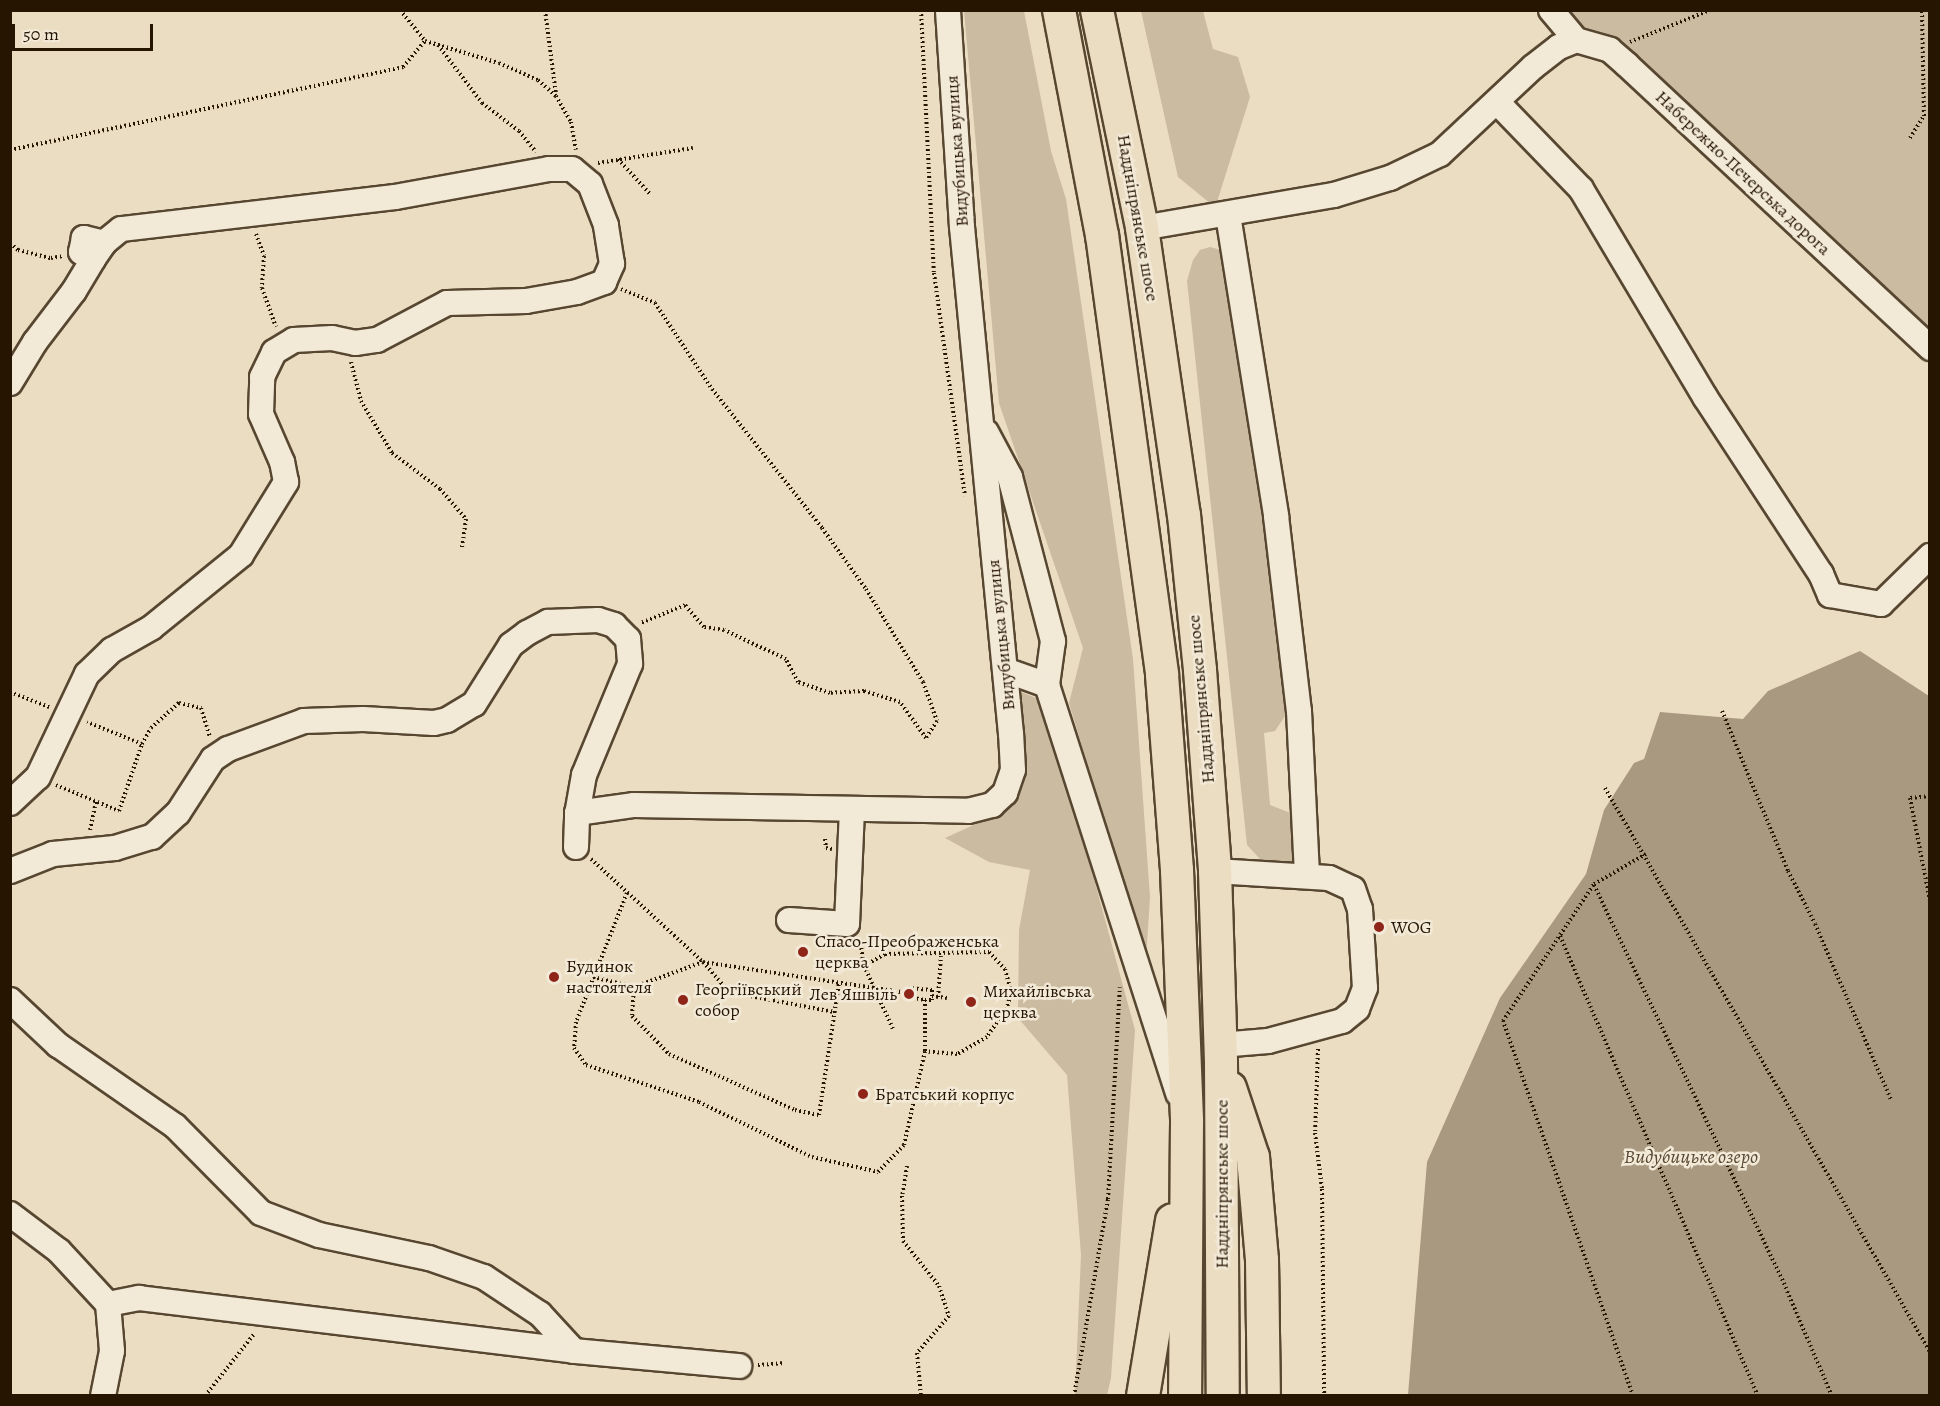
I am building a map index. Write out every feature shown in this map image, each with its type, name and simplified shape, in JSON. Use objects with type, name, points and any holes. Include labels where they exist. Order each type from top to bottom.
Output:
[{"type":"main road","name":"Наддніпрянське шосе","points":[[1059,10],[1102,235],[1162,675],[1177,870],[1186,1129],[1185,1395]]},
{"type":"main road","name":"Наддніпрянське шосе","points":[[1097,10],[1142,228],[1184,515],[1215,871],[1221,1053],[1223,1395]]},
{"type":"main road","points":[[1221,1053],[1253,1157],[1262,1260],[1264,1395]]},
{"type":"main road","points":[[1143,1395],[1186,1129]]},
{"type":"street","name":"Видубицька вулиця","points":[[577,813],[634,805],[968,811],[992,805],[1005,793],[1013,770],[962,227],[948,10]]},
{"type":"street","points":[[1142,228],[1334,195],[1390,178],[1440,154],[1533,67],[1559,47],[1576,40],[1551,10]]},
{"type":"street","name":"Набережно-Печерська дорога","points":[[1576,40],[1610,50],[1929,348]]},
{"type":"street","points":[[1497,102],[1581,189],[1705,397],[1821,574],[1830,595],[1881,604],[1929,556]]},
{"type":"street","points":[[10,383],[93,252],[121,229],[395,197],[561,169],[590,184],[606,225],[612,264],[604,282],[577,292],[526,301],[447,303],[377,340],[294,340],[274,352],[262,377],[261,414],[282,462],[286,482],[241,555],[151,628],[111,650],[87,674],[38,777],[10,803]]},
{"type":"street","points":[[1228,215],[1281,550],[1299,711],[1307,876]]},
{"type":"street","points":[[981,422],[1010,477],[1053,641],[1047,685],[1186,1129]]},
{"type":"street","points":[[10,871],[53,854],[115,848],[152,837],[178,813],[213,759],[228,749],[304,721],[434,723],[447,720],[474,704],[511,645],[548,622],[598,620],[622,631],[632,650],[630,664],[584,775],[577,813],[576,847]]},
{"type":"street","points":[[1005,670],[1047,685]]},
{"type":"street","points":[[789,920],[847,924],[852,809]]},
{"type":"street","points":[[1215,871],[1329,878],[1353,889],[1360,909],[1365,988],[1357,1009],[1342,1022],[1221,1053]]},
{"type":"street","points":[[10,1000],[58,1045],[175,1126],[261,1213],[319,1235],[429,1258],[484,1276],[540,1314],[574,1351]]},
{"type":"street","points":[[10,1214],[59,1251],[108,1304],[112,1352],[103,1395]]},
{"type":"street","points":[[108,1304],[139,1298],[574,1351],[739,1366]]},
{"type":"path","points":[[400,10],[425,41],[509,67],[538,80],[556,96],[571,122],[577,146],[561,169]]},
{"type":"path","points":[[545,10],[556,96]]},
{"type":"path","points":[[921,10],[934,273],[965,499]]},
{"type":"path","points":[[1610,50],[1710,10]]},
{"type":"path","points":[[1910,138],[1924,116],[1922,10]]},
{"type":"path","points":[[10,150],[403,67],[425,41]]},
{"type":"path","points":[[438,45],[482,103],[519,131],[561,169]]},
{"type":"path","points":[[561,169],[617,158],[693,148]]},
{"type":"path","points":[[617,158],[650,194]]},
{"type":"path","points":[[248,214],[264,256],[262,288],[268,314],[285,345]]},
{"type":"path","points":[[10,243],[18,250],[51,258],[93,252]]},
{"type":"path","points":[[604,282],[655,303],[712,389],[866,589],[923,682],[937,721],[926,738],[900,702],[864,691],[830,693],[798,682],[786,659],[724,630],[704,627],[685,605],[622,631]]},
{"type":"path","points":[[346,341],[361,401],[392,453],[440,489],[466,519],[462,548]]},
{"type":"path","points":[[10,692],[142,744]]},
{"type":"path","points":[[38,777],[119,811],[142,744],[151,728],[179,703],[201,708],[208,721],[213,759]]},
{"type":"path","points":[[1722,711],[1788,871],[1890,1100]]},
{"type":"path","points":[[1605,788],[1646,854],[1929,1352]]},
{"type":"path","points":[[1929,796],[1910,798],[1929,901]]},
{"type":"path","points":[[90,832],[96,801]]},
{"type":"path","points":[[576,847],[703,962],[729,992],[834,1012]]},
{"type":"path","points":[[1633,1395],[1503,1021],[1594,884],[1646,854]]},
{"type":"path","points":[[1594,884],[1782,1279],[1832,1395]]},
{"type":"path","points":[[627,893],[576,1022],[574,1048],[586,1065],[699,1102],[813,1156],[878,1172],[904,1145],[925,1051],[925,1000]]},
{"type":"path","points":[[1560,935],[1758,1395]]},
{"type":"path","points":[[860,937],[864,966],[893,1029]]},
{"type":"path","points":[[864,966],[885,954],[941,956],[990,952],[1005,969],[1011,991],[1006,1008],[992,1031],[971,1050],[957,1054],[925,1051]]},
{"type":"path","points":[[938,997],[941,956]]},
{"type":"path","points":[[593,977],[634,987],[703,962],[908,993]]},
{"type":"path","points":[[634,987],[632,1016],[669,1054],[795,1110],[819,1115],[838,983]]},
{"type":"path","points":[[1074,1395],[1108,1199],[1120,983]]},
{"type":"path","points":[[908,988],[932,990],[932,1000],[908,997],[908,993],[908,988]]},
{"type":"path","points":[[932,996],[947,998]]},
{"type":"path","points":[[1318,1030],[1316,1133],[1322,1189],[1324,1395]]},
{"type":"path","points":[[907,1166],[902,1196],[903,1241],[939,1286],[949,1316],[917,1353],[921,1395]]},
{"type":"path","points":[[205,1395],[245,1342],[275,1314]]},
{"type":"shaded area","points":[[964,11],[1024,11],[1051,151],[1066,199],[1133,659],[1150,897],[1146,960],[1069,703],[1083,648],[999,403]]},
{"type":"shaded area","points":[[1141,11],[1203,11],[1213,49],[1238,57],[1250,97],[1217,202],[1211,204],[1178,177]]},
{"type":"shaded area","points":[[1552,11],[1929,11],[1929,348]]},
{"type":"shaded area","points":[[1210,247],[1221,250],[1227,260],[1239,328],[1289,710],[1275,731],[1264,733],[1270,805],[1293,814],[1301,860],[1294,864],[1262,861],[1247,845],[1187,281],[1193,260],[1200,250]]},
{"type":"shaded area","points":[[1021,692],[1046,702],[1135,1030],[1111,1378],[1107,1395],[1075,1395],[1081,1255],[1067,1075],[1018,1018],[1019,930],[1030,870],[989,862],[945,838],[1007,810],[1022,776],[1015,704]]},
{"type":"water","name":"Видубицьке озеро","points":[[1860,651],[1929,696],[1929,1395],[1408,1395],[1427,1162],[1500,998],[1586,874],[1604,810],[1634,763],[1644,759],[1660,712],[1743,719],[1768,691]]},
{"type":"place","name":"WOG","points":[[1379,927]]},
{"type":"place","name":"Спасо-Преображенська церква","points":[[803,952]]},
{"type":"place","name":"Будинок настоятеля","points":[[554,977]]},
{"type":"place","name":"Лев Яшвіль","points":[[909,994]]},
{"type":"place","name":"Георгіївський собор","points":[[683,1000]]},
{"type":"place","name":"Михайлівська церква","points":[[971,1002]]},
{"type":"place","name":"Братський корпус","points":[[863,1094]]}]
